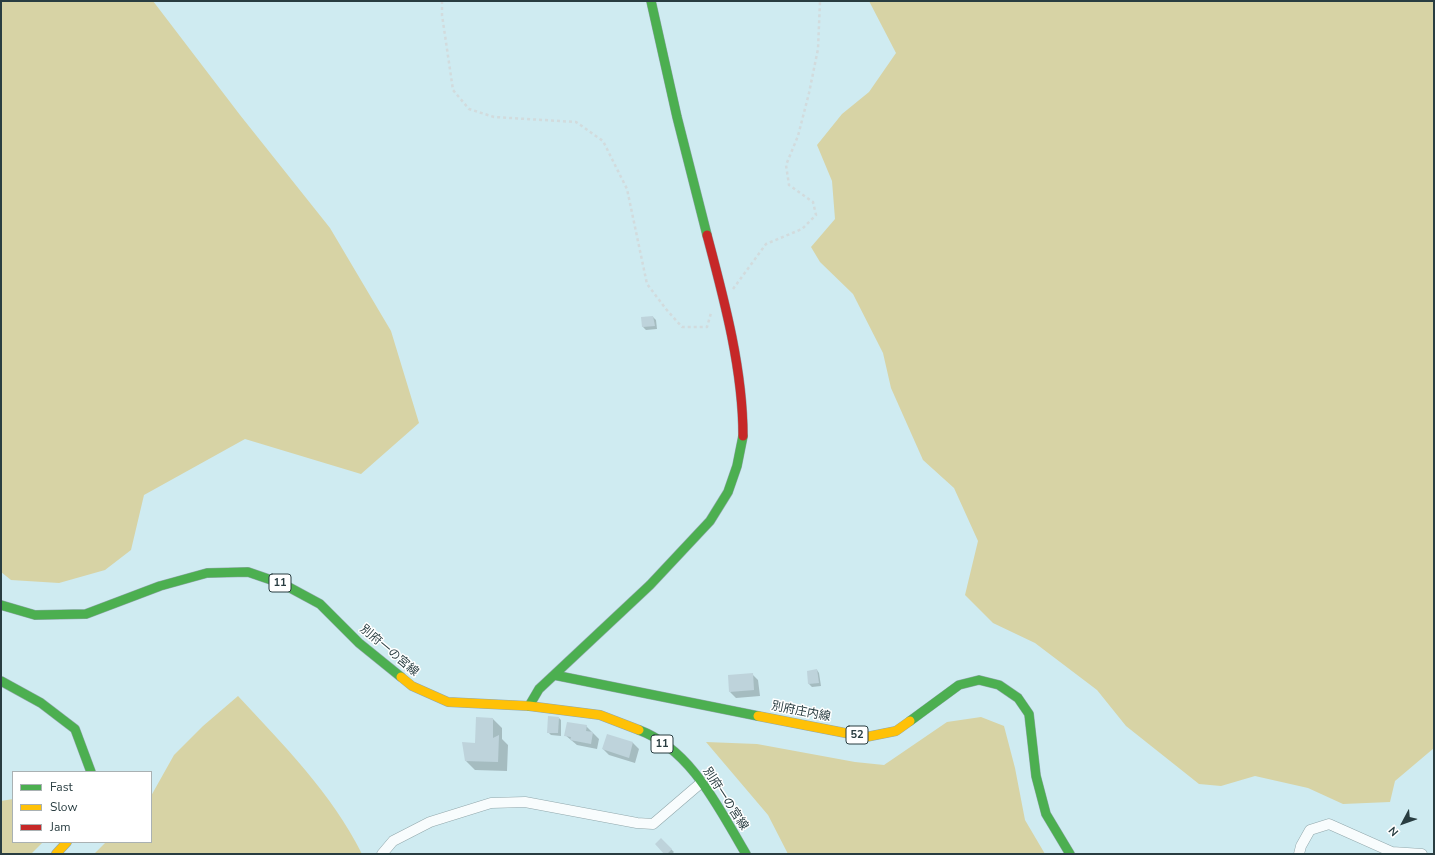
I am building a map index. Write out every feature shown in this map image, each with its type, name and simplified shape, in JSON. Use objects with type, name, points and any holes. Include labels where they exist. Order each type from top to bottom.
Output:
[{"type":"main road","points":[[529,706],[539,689],[650,585],[710,521],[728,492],[737,466],[743,440],[743,406],[736,363],[723,302],[677,117],[653,2]]},
{"type":"main road","name":"別府一の宮線","points":[[1,605],[35,615],[86,614],[160,586],[207,573],[248,572],[283,584],[320,604],[359,643],[412,686],[448,702],[529,706],[600,715],[645,732],[675,752],[702,782],[746,854]]},
{"type":"main road","name":"別府庄内線","points":[[554,675],[866,737],[896,731],[959,685],[979,680],[999,685],[1018,698],[1029,714],[1036,776],[1046,814],[1070,854]]},
{"type":"main road","points":[[1,681],[41,702],[75,729],[91,771]]},
{"type":"main road","points":[[56,854],[66,843]]},
{"type":"street","points":[[382,854],[392,841],[430,822],[490,803],[525,802],[637,823],[653,824],[702,782]]},
{"type":"street","points":[[1299,854],[1301,846],[1310,830],[1329,824],[1392,852],[1422,854]]},
{"type":"path","points":[[442,1],[442,15],[453,90],[469,109],[494,117],[576,122],[603,141],[627,189],[647,284],[682,327],[707,327],[712,310],[723,302],[766,244],[802,229],[816,215],[813,202],[789,185],[786,165],[798,136],[818,49],[820,1]]},
{"type":"shaded area","points":[[1,1],[153,1],[240,115],[330,228],[391,331],[419,423],[361,474],[245,439],[144,495],[131,550],[105,570],[59,583],[11,580],[1,572]]},
{"type":"shaded area","points":[[869,1],[1434,1],[1434,748],[1395,781],[1390,802],[1343,804],[1308,788],[1255,776],[1221,786],[1199,784],[1126,726],[1097,690],[1035,643],[993,623],[965,595],[978,541],[954,488],[923,460],[891,388],[883,353],[853,294],[820,262],[811,247],[835,219],[832,181],[817,145],[842,114],[869,92],[896,53]]},
{"type":"shaded area","points":[[238,696],[306,770],[350,831],[362,854],[94,854],[105,843],[152,843],[152,794],[174,755],[203,726]]},
{"type":"shaded area","points":[[981,717],[1004,726],[1015,768],[1025,820],[1045,854],[788,854],[768,815],[706,742],[757,744],[855,762],[884,765],[947,722]]},
{"type":"shaded area","points":[[12,799],[12,843],[42,843],[31,854],[1,854],[1,801]]},
{"type":"building","points":[[653,316],[655,326],[642,327],[641,317]]},
{"type":"building","points":[[817,669],[819,683],[808,684],[807,671]]},
{"type":"building","points":[[753,673],[754,690],[729,692],[728,675]]},
{"type":"building","points":[[548,716],[559,717],[558,733],[547,733]]},
{"type":"building","points":[[476,717],[493,718],[493,738],[499,735],[498,762],[465,761],[462,742],[475,743]]},
{"type":"building","points":[[567,722],[587,725],[586,731],[593,732],[591,744],[570,740],[571,737],[564,736]]},
{"type":"building","points":[[607,734],[633,742],[629,758],[602,749]]},
{"type":"building","points":[[661,838],[672,849],[667,854],[664,854],[655,844]]},
{"type":"traffic: fast","points":[[651,1],[677,117],[707,235]]},
{"type":"traffic: fast","points":[[554,675],[650,585],[710,521],[728,492],[737,466],[743,436]]},
{"type":"traffic: fast","points":[[1,605],[35,615],[86,614],[160,586],[207,573],[248,572],[283,584],[320,604],[359,643],[401,677]]},
{"type":"traffic: fast","points":[[529,706],[539,689],[554,675],[758,716]]},
{"type":"traffic: fast","points":[[910,721],[959,685],[979,680],[999,685],[1018,698],[1029,714],[1036,776],[1046,814],[1070,854]]},
{"type":"traffic: fast","points":[[1,681],[41,703],[75,729],[91,771]]},
{"type":"traffic: fast","points":[[639,730],[658,739],[674,751],[689,766],[714,800],[746,854]]},
{"type":"traffic: slow","points":[[401,677],[412,686],[448,702],[529,706],[600,715],[639,730]]},
{"type":"traffic: slow","points":[[758,716],[866,737],[896,731],[910,721]]},
{"type":"traffic: slow","points":[[56,854],[66,843]]},
{"type":"traffic: jam","points":[[707,235],[726,309],[736,360],[740,385],[743,436]]}]
